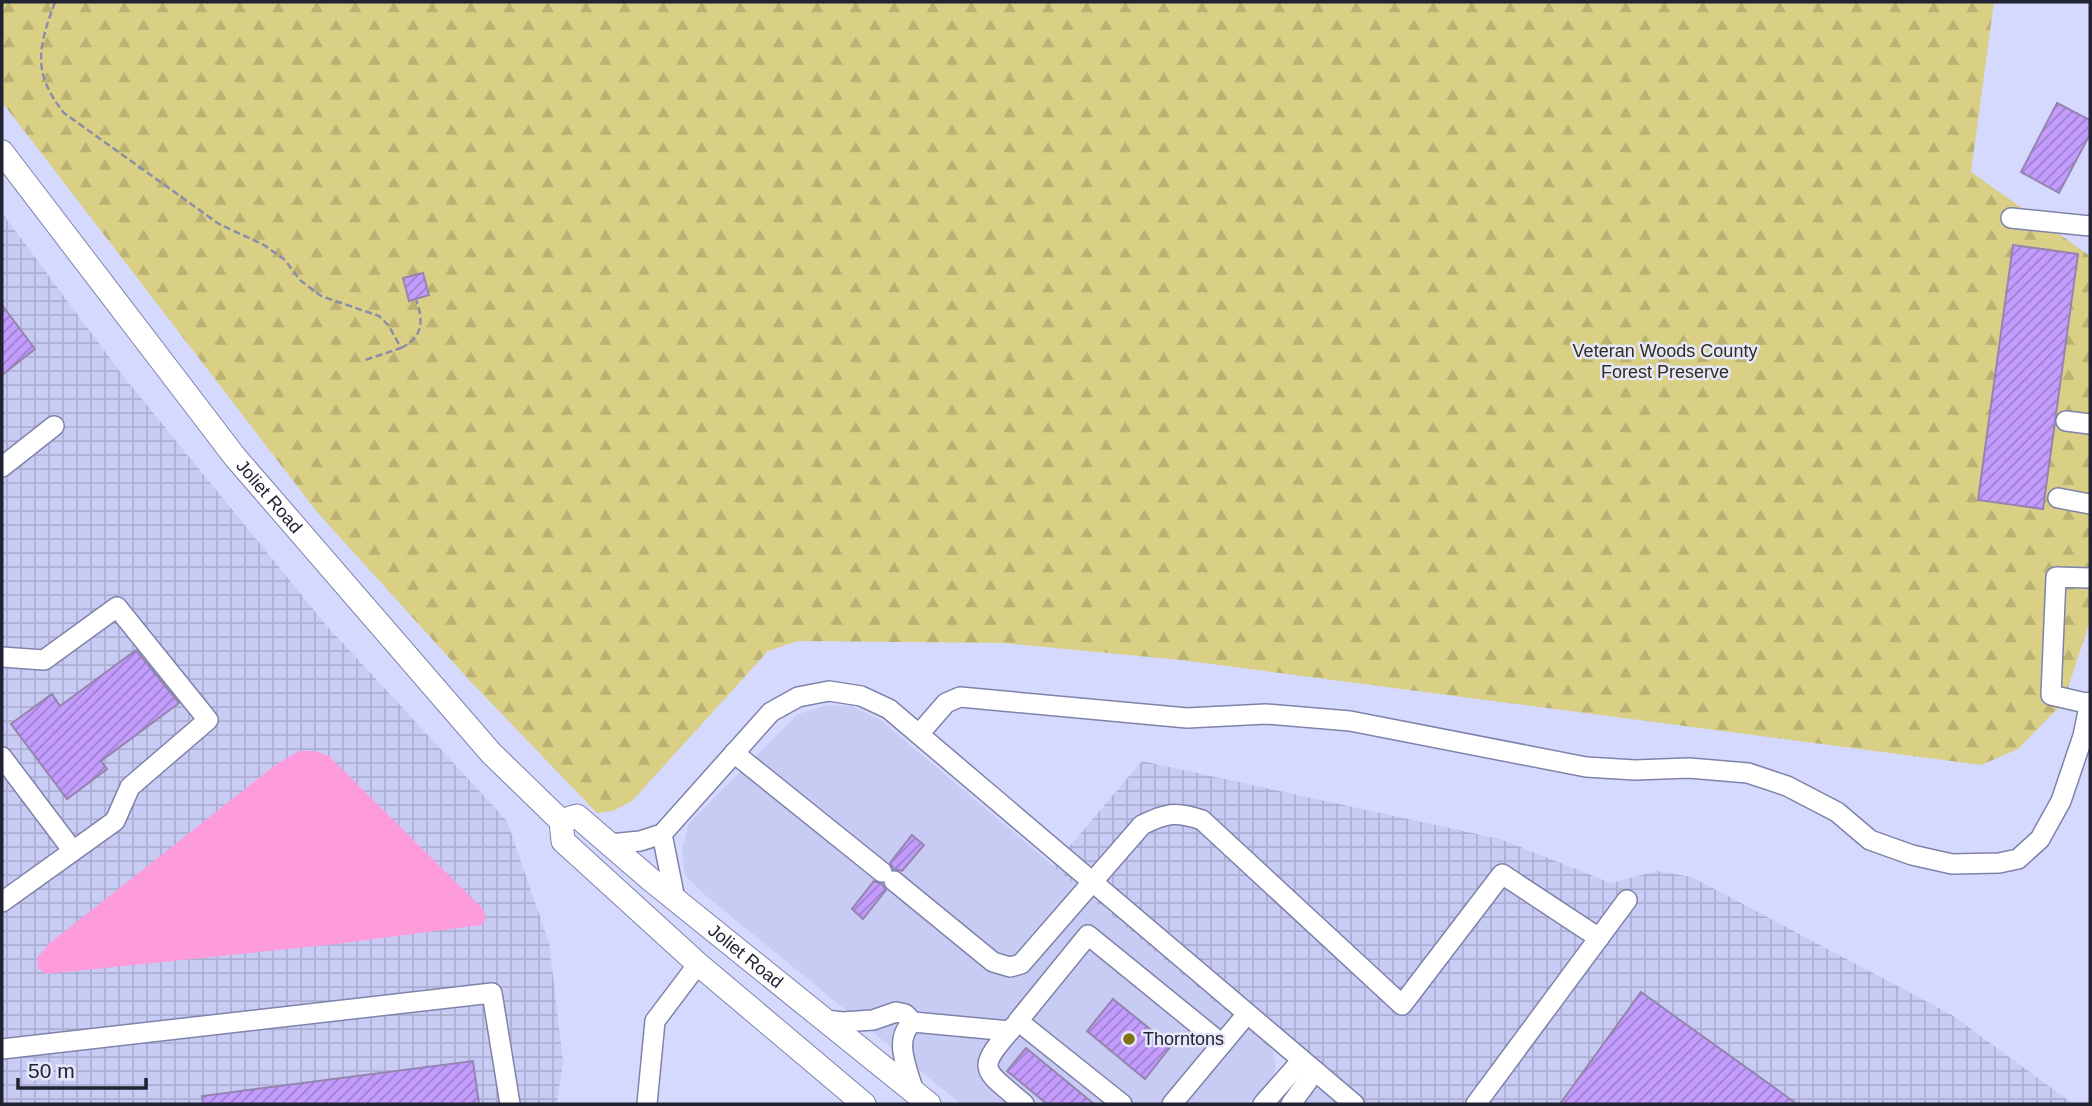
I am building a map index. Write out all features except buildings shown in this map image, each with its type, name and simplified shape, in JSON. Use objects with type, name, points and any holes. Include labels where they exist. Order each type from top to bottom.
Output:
[{"type":"main road","name":"Joliet Road","points":[[2,152],[235,457],[491,753],[561,821],[563,841],[698,964],[864,1104]]},
{"type":"main road","name":"Joliet Road","points":[[561,821],[577,816],[921,1098]]},
{"type":"lane","points":[[2011,218],[2090,226]]},
{"type":"lane","points":[[2066,421],[2090,424]]},
{"type":"lane","points":[[2,467],[54,426]]},
{"type":"lane","points":[[2058,498],[2090,504]]},
{"type":"lane","points":[[919,734],[946,703],[960,696],[1187,718],[1266,714],[1350,721],[1586,768],[1689,768],[1748,773],[1787,786],[1837,812],[1870,840],[1912,855],[1952,864],[1999,863],[2018,859],[2040,839],[2061,801],[2083,736],[2090,703],[2051,695],[2056,577],[2090,578]]},
{"type":"lane","points":[[2,657],[44,660],[117,607],[208,720],[130,787],[115,821],[2,902]]},
{"type":"lane","points":[[610,844],[640,841],[662,834],[771,712],[799,697],[830,691],[861,696],[889,709],[1354,1104]]},
{"type":"lane","points":[[734,752],[993,961],[1010,967],[1021,964],[1142,825],[1164,814],[1183,814],[1202,820],[1402,1005],[1502,874],[1599,938]]},
{"type":"lane","points":[[2,757],[73,851]]},
{"type":"lane","points":[[662,834],[675,899]]},
{"type":"lane","points":[[1476,1104],[1627,900]]},
{"type":"lane","points":[[1024,1104],[990,1075],[987,1066],[989,1055],[1088,935],[1222,1044]]},
{"type":"lane","points":[[647,1104],[655,1021],[698,964]]},
{"type":"lane","points":[[2,1049],[492,993],[510,1104]]},
{"type":"lane","points":[[825,1020],[873,1020],[896,1012],[905,1014],[913,1022],[1014,1026],[1122,1104]]},
{"type":"lane","points":[[1172,1104],[1247,1014]]},
{"type":"lane","points":[[913,1022],[906,1028],[902,1046],[921,1098]]},
{"type":"lane","points":[[1263,1104],[1308,1066]]},
{"type":"lane","points":[[1292,1104],[1308,1066]]},
{"type":"path","points":[[55,2],[42,47],[40,68],[49,94],[64,113],[219,224],[264,246],[285,260],[300,280],[321,296],[379,316],[401,348]]},
{"type":"path","points":[[365,360],[401,348],[416,338],[421,313],[416,300]]},
{"type":"shaded area","points":[[2,213],[124,377],[326,625],[507,821],[549,943],[563,1061],[557,1104],[2,1104]]},
{"type":"shaded area","points":[[828,705],[852,706],[879,719],[1272,1050],[1276,1065],[1272,1080],[1247,1104],[961,1104],[705,895],[685,875],[682,849],[689,823],[798,714]]},
{"type":"shaded area","points":[[299,751],[314,751],[329,756],[483,909],[486,920],[481,925],[328,945],[46,974],[38,968],[37,958],[50,943],[274,766]]},
{"type":"shaded area","points":[[1142,761],[1500,839],[1611,883],[1657,871],[1692,877],[1952,1015],[2073,1104],[1344,1104],[1272,1050],[1053,866]]},
{"type":"shaded area","points":[[1314,1081],[1344,1104],[1297,1104]]},
{"type":"green space","name":"Veteran Woods County Forest Preserve","points":[[2,2],[1994,2],[1971,172],[2090,256],[2090,621],[2063,703],[2018,749],[1981,765],[1181,660],[1003,643],[798,641],[768,651],[632,801],[613,811],[597,813],[471,682],[317,512],[2,102]]},
{"type":"place","name":"Thorntons","points":[[1129,1039]]}]
